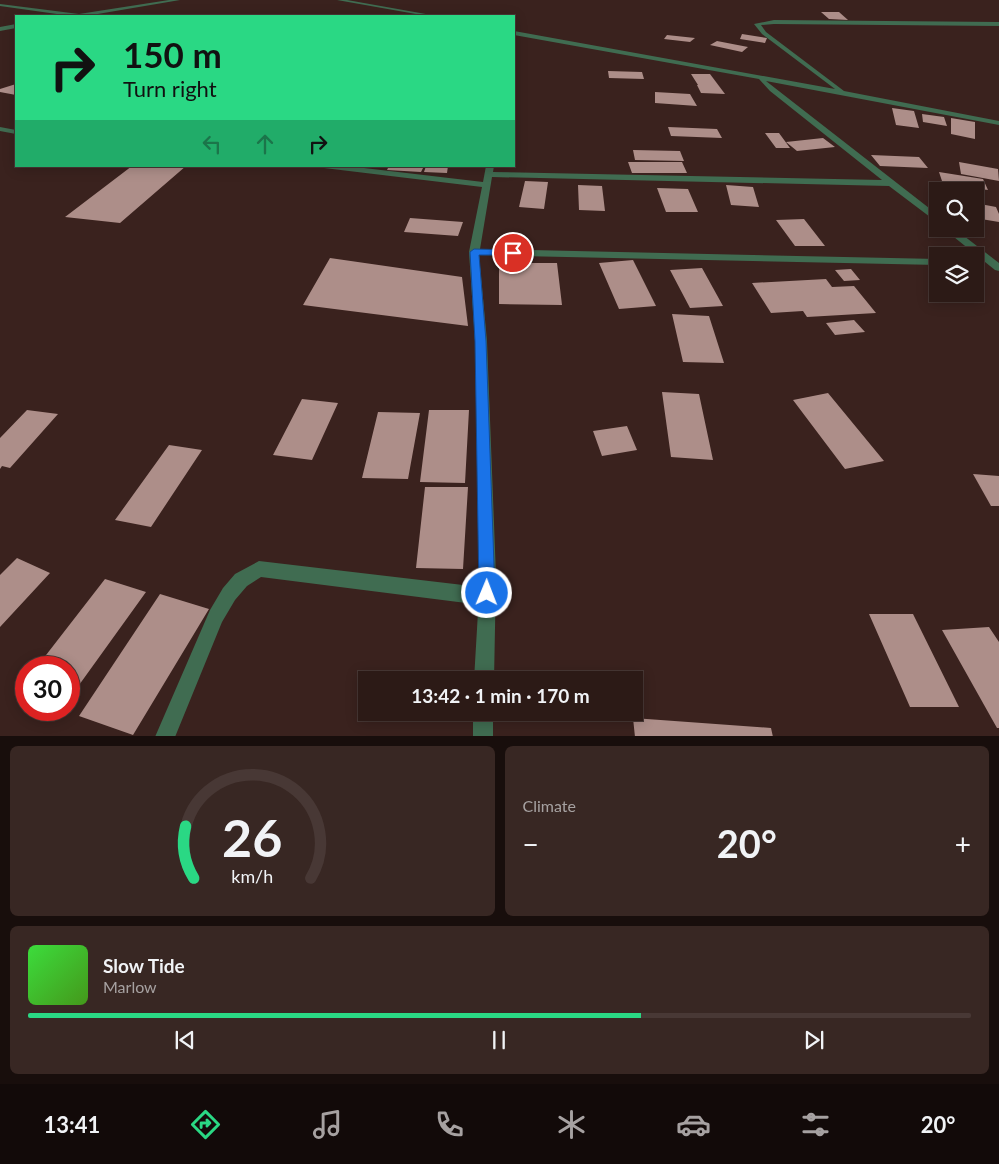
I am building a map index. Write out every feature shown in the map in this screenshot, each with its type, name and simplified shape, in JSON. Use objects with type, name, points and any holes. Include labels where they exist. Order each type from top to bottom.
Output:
[{"type":"street","points":[[85,15],[178,0]]},
{"type":"street","points":[[339,0],[428,15]]},
{"type":"street","points":[[0,5],[72,15]]},
{"type":"street","points":[[844,93],[764,33],[757,24],[808,22],[999,24]]},
{"type":"street","points":[[0,29],[15,26]]},
{"type":"street","points":[[515,35],[844,93],[999,123]]},
{"type":"street","points":[[762,79],[772,90],[929,213]]},
{"type":"street","points":[[0,130],[15,132]]},
{"type":"street","points":[[342,167],[488,175],[890,183]]},
{"type":"street","points":[[484,671],[488,576],[481,341],[474,252],[488,175]]},
{"type":"street","points":[[960,237],[996,262]]},
{"type":"street","points":[[474,252],[929,262]]},
{"type":"street","points":[[165,736],[216,616],[228,594],[241,580],[259,569],[466,594],[488,576]]},
{"type":"street","points":[[483,721],[483,736]]},
{"type":"building","points":[[821,12],[839,12],[848,20],[829,19]]},
{"type":"building","points":[[742,34],[767,38],[765,43],[740,39]]},
{"type":"building","points":[[667,35],[695,38],[690,42],[664,39]]},
{"type":"building","points":[[717,41],[748,47],[742,52],[710,45]]},
{"type":"building","points":[[608,71],[642,72],[644,79],[609,78]]},
{"type":"building","points":[[691,74],[710,74],[725,94],[701,93]]},
{"type":"building","points":[[15,84],[15,95],[0,92],[0,89]]},
{"type":"building","points":[[655,92],[690,94],[697,106],[655,103]]},
{"type":"building","points":[[892,108],[914,111],[919,128],[896,125]]},
{"type":"building","points":[[922,114],[944,117],[947,126],[923,122]]},
{"type":"building","points":[[951,118],[975,122],[975,139],[951,134]]},
{"type":"building","points":[[668,127],[717,129],[722,138],[671,136]]},
{"type":"building","points":[[765,133],[779,133],[790,148],[776,148]]},
{"type":"building","points":[[823,138],[835,147],[797,151],[786,142]]},
{"type":"building","points":[[633,150],[680,151],[684,161],[635,160]]},
{"type":"building","points":[[871,155],[919,157],[928,168],[880,166]]},
{"type":"building","points":[[628,162],[682,162],[687,173],[632,173]]},
{"type":"building","points":[[959,162],[998,169],[999,181],[961,174]]},
{"type":"building","points":[[131,167],[185,167],[120,223],[65,217]]},
{"type":"building","points":[[388,167],[424,167],[421,172],[387,170]]},
{"type":"building","points":[[426,167],[448,167],[447,173],[424,172]]},
{"type":"building","points":[[939,172],[983,179],[988,190],[984,189],[984,182],[942,182]]},
{"type":"building","points":[[525,181],[548,182],[544,209],[519,207]]},
{"type":"building","points":[[578,185],[602,186],[605,211],[579,210]]},
{"type":"building","points":[[726,185],[753,187],[759,207],[731,205]]},
{"type":"building","points":[[657,188],[688,189],[698,212],[666,212]]},
{"type":"building","points":[[984,205],[996,207],[999,214],[999,222],[984,220]]},
{"type":"building","points":[[410,218],[463,222],[458,236],[404,232]]},
{"type":"building","points":[[804,219],[825,246],[795,246],[776,220]]},
{"type":"building","points":[[330,258],[462,277],[468,326],[303,305]]},
{"type":"building","points":[[633,260],[656,306],[619,309],[599,263]]},
{"type":"building","points":[[499,263],[557,263],[562,305],[499,304]]},
{"type":"building","points":[[702,268],[723,306],[690,308],[670,270]]},
{"type":"building","points":[[851,269],[860,280],[844,281],[835,270]]},
{"type":"building","points":[[826,279],[832,287],[854,286],[876,313],[807,317],[803,311],[771,313],[752,283]]},
{"type":"building","points":[[672,314],[709,316],[724,363],[683,362]]},
{"type":"building","points":[[854,320],[865,332],[835,335],[826,323]]},
{"type":"building","points":[[662,392],[699,394],[713,460],[671,457]]},
{"type":"building","points":[[828,393],[884,461],[845,469],[793,400]]},
{"type":"building","points":[[302,399],[338,403],[312,460],[273,455]]},
{"type":"building","points":[[27,410],[58,414],[10,468],[2,466],[0,469],[0,438]]},
{"type":"building","points":[[429,410],[469,410],[465,483],[420,482]]},
{"type":"building","points":[[378,412],[420,413],[408,479],[362,478]]},
{"type":"building","points":[[627,426],[637,450],[602,456],[593,431]]},
{"type":"building","points":[[169,445],[202,450],[151,527],[115,520]]},
{"type":"building","points":[[973,474],[999,476],[999,506],[991,506]]},
{"type":"building","points":[[425,487],[468,487],[463,569],[416,568]]},
{"type":"building","points":[[17,558],[50,573],[0,627],[0,575]]},
{"type":"building","points":[[105,579],[146,592],[80,684],[80,656],[45,656]]},
{"type":"building","points":[[160,594],[209,609],[133,735],[80,716]]},
{"type":"building","points":[[869,614],[913,614],[959,707],[910,707]]},
{"type":"building","points":[[989,627],[999,642],[999,728],[997,728],[942,630]]},
{"type":"building","points":[[643,719],[771,728],[773,736],[635,736],[633,721],[643,721]]},
{"type":"route","points":[[487,593],[481,341],[474,252],[513,253]]}]
